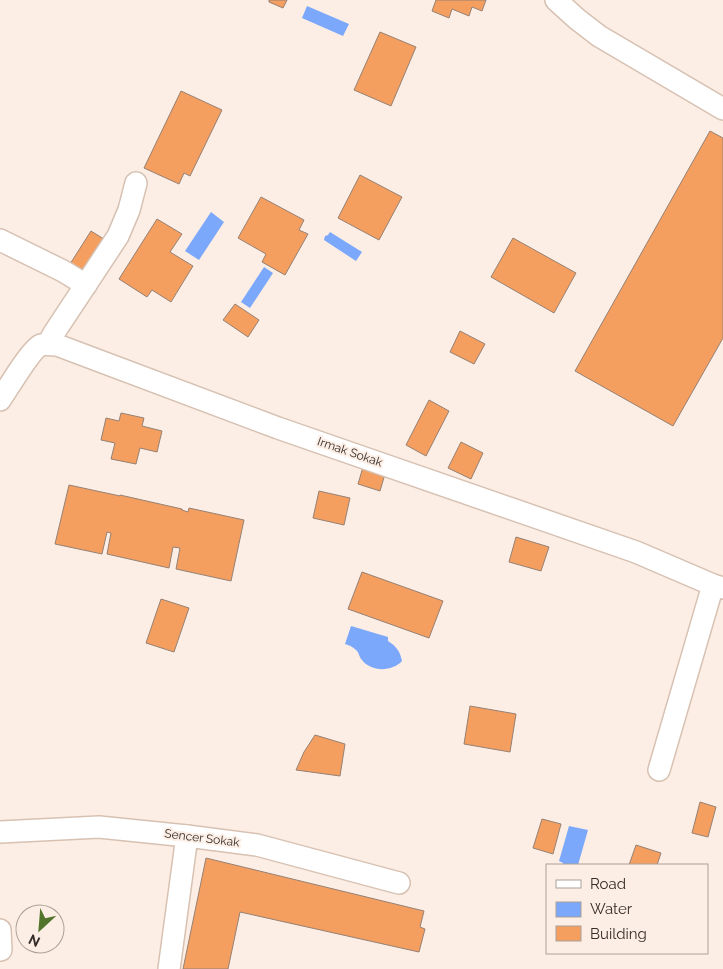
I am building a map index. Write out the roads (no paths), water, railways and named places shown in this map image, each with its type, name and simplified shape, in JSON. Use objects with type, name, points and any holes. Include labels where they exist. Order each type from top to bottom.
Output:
[{"type":"street","points":[[556,0],[598,36],[723,108]]},
{"type":"street","points":[[0,400],[29,357],[39,346],[48,344],[118,236],[129,210],[136,183]]},
{"type":"street","points":[[0,240],[63,271],[86,285]]},
{"type":"street","name":"Irmak Sokak","points":[[48,344],[57,345],[278,428],[636,552],[718,587]]},
{"type":"street","points":[[658,770],[718,587]]},
{"type":"street","name":"Sencer Sokak","points":[[0,832],[99,827],[187,836],[257,845],[398,883]]},
{"type":"street","points":[[169,969],[187,836]]},
{"type":"water","points":[[307,6],[349,24],[343,36],[302,18]]},
{"type":"water","points":[[211,212],[224,222],[199,260],[185,251]]},
{"type":"water","points":[[330,232],[362,252],[356,261],[324,240],[325,236]]},
{"type":"water","points":[[264,267],[273,273],[250,308],[241,302]]},
{"type":"water","points":[[351,626],[388,637],[388,641],[397,649],[402,661],[398,665],[387,669],[371,667],[366,664],[357,651],[345,644]]},
{"type":"water","points":[[569,826],[588,830],[578,864],[564,864],[559,861]]}]
